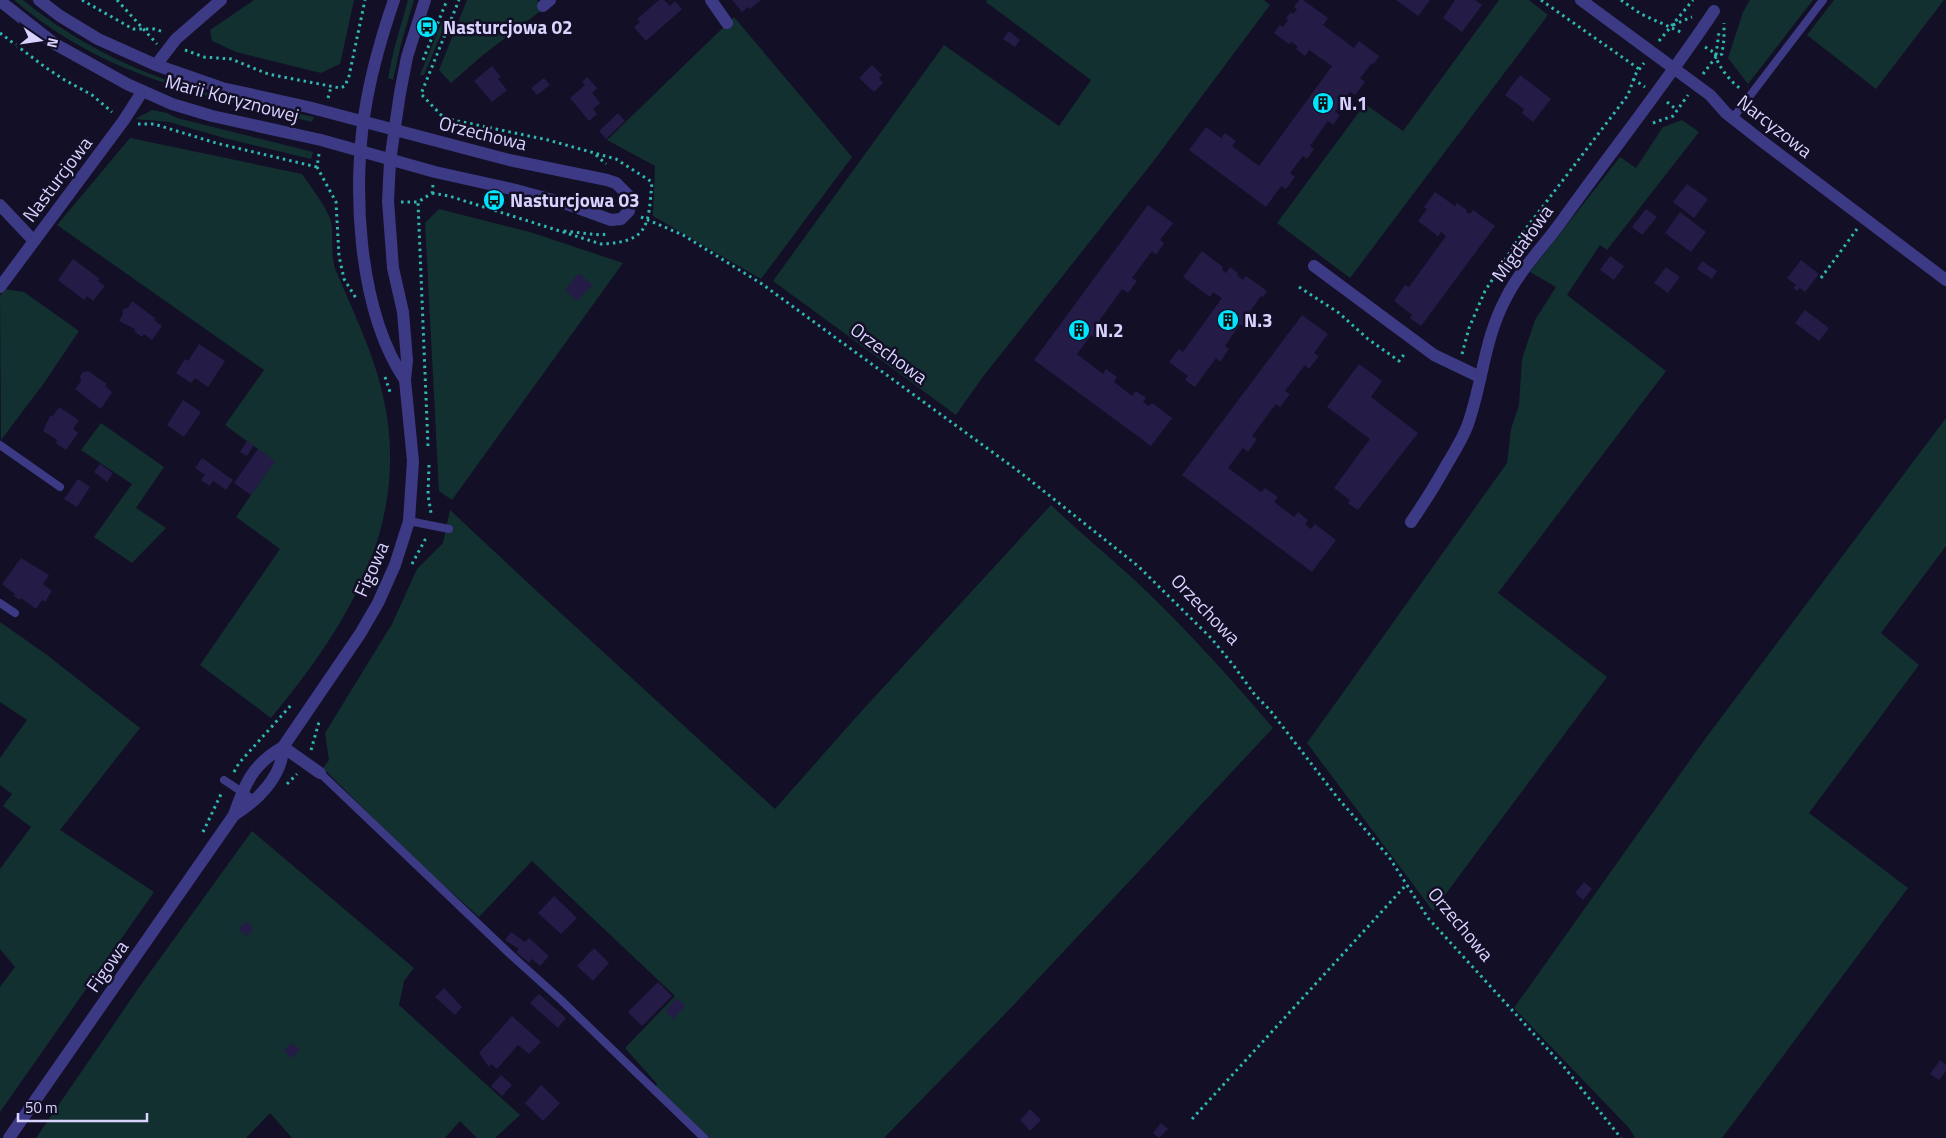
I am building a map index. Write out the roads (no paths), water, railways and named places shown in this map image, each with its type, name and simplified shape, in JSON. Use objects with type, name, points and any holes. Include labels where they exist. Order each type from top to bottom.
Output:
[{"type":"street","name":"Marii Koryznowej","points":[[39,0],[60,16],[98,39],[156,66],[222,88],[364,122]]},
{"type":"street","points":[[156,66],[176,39],[221,0]]},
{"type":"street","name":"Figowa","points":[[394,0],[382,36],[367,98],[361,151],[360,221],[371,300],[384,340],[397,368],[405,380]]},
{"type":"street","name":"Figowa","points":[[283,747],[360,634],[395,565],[409,521],[413,461],[405,380],[406,360],[403,312],[393,268],[389,211],[390,161],[407,57],[425,0]]},
{"type":"street","points":[[711,0],[727,23]]},
{"type":"street","name":"Narcyzowa","points":[[1581,0],[1696,84],[1733,118],[1946,280]]},
{"type":"street","name":"Marii Koryznowej","points":[[0,1],[55,44],[91,66],[142,92],[172,104],[212,116],[321,140],[390,161]]},
{"type":"street","name":"Migdałowa","points":[[1411,522],[1424,504],[1462,439],[1468,424],[1488,339],[1506,296],[1714,11]]},
{"type":"street","name":"Nasturcjowa","points":[[0,286],[124,120],[142,92]]},
{"type":"street","name":"Orzechowa","points":[[364,122],[509,160],[616,183],[627,192],[630,201],[629,212],[621,219],[611,220],[566,204],[516,190],[390,161]]},
{"type":"street","points":[[0,205],[34,241]]},
{"type":"street","points":[[1314,266],[1434,355],[1480,377]]},
{"type":"street","points":[[283,747],[320,773]]},
{"type":"street","points":[[234,814],[249,777],[266,756],[283,747]]},
{"type":"street","points":[[234,814],[254,800],[273,778],[281,762],[283,747]]},
{"type":"street","name":"Figowa","points":[[9,1138],[234,814]]},
{"type":"lane","points":[[1733,118],[1823,0]]},
{"type":"lane","points":[[0,445],[60,487]]},
{"type":"lane","points":[[409,521],[449,529]]},
{"type":"lane","points":[[0,603],[15,613]]},
{"type":"lane","points":[[320,773],[497,942],[562,1000],[704,1138]]},
{"type":"lane","points":[[225,782],[254,800]]},
{"type":"place","name":"Nasturcjowa 02","points":[[427,27]]},
{"type":"place","name":"N.1","points":[[1323,103]]},
{"type":"place","name":"Nasturcjowa 03","points":[[494,200]]},
{"type":"place","name":"N.3","points":[[1228,320]]},
{"type":"place","name":"N.2","points":[[1079,330]]}]
